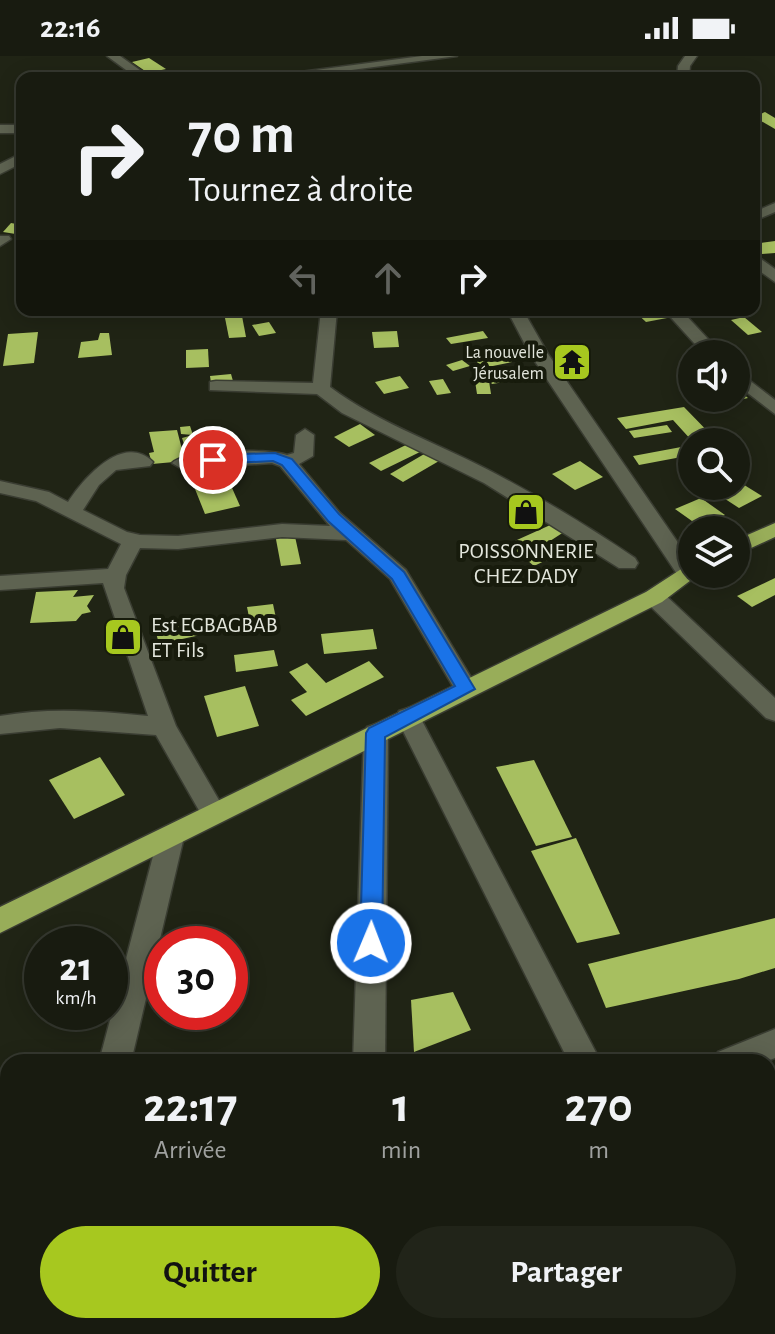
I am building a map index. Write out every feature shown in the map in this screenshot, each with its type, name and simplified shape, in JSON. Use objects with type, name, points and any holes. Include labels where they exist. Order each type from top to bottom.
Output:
[{"type":"highway","points":[[750,541],[775,529]]},
{"type":"highway","points":[[0,921],[654,597],[678,579]]},
{"type":"street","points":[[113,56],[136,72]]},
{"type":"street","points":[[306,72],[451,56]]},
{"type":"street","points":[[318,59],[344,67]]},
{"type":"street","points":[[321,389],[328,316]]},
{"type":"street","points":[[518,316],[539,354],[678,555]]},
{"type":"street","points":[[678,316],[700,340]]},
{"type":"street","points":[[216,386],[321,389],[348,409],[491,479],[627,563]]},
{"type":"street","points":[[750,387],[775,409]]},
{"type":"street","points":[[287,462],[303,456],[305,435]]},
{"type":"street","points":[[182,463],[245,456],[275,457],[287,462],[333,517],[398,575],[466,689]]},
{"type":"street","points":[[72,511],[103,467],[128,458],[143,462]]},
{"type":"street","points":[[0,487],[42,496],[133,541],[200,540],[287,530],[354,534]]},
{"type":"street","points":[[133,541],[115,575],[113,588],[164,727],[214,814]]},
{"type":"street","points":[[0,583],[115,575]]},
{"type":"street","points":[[654,597],[775,712]]},
{"type":"street","points":[[408,717],[581,1054]]},
{"type":"street","points":[[0,725],[21,720],[119,721],[164,727]]},
{"type":"street","points":[[369,1054],[376,733]]},
{"type":"street","points":[[117,1054],[171,837]]},
{"type":"street","points":[[748,1054],[775,1043]]},
{"type":"building","points":[[149,58],[166,69],[147,72],[132,62]]},
{"type":"building","points":[[765,112],[775,118],[775,129],[760,120],[760,114]]},
{"type":"building","points":[[11,223],[16,224],[16,234],[3,232]]},
{"type":"building","points":[[775,241],[775,253],[762,254],[760,243]]},
{"type":"building","points":[[242,316],[246,337],[229,338],[225,318]]},
{"type":"building","points":[[640,316],[667,318],[646,322]]},
{"type":"building","points":[[744,317],[762,332],[748,335],[731,320]]},
{"type":"building","points":[[269,322],[276,333],[259,336],[252,325]]},
{"type":"building","points":[[397,331],[399,347],[374,348],[372,332]]},
{"type":"building","points":[[483,331],[488,338],[451,344],[446,338]]},
{"type":"building","points":[[38,332],[34,363],[3,366],[8,334]]},
{"type":"building","points":[[100,333],[109,333],[112,355],[78,358],[81,342],[98,340]]},
{"type":"building","points":[[208,349],[209,367],[186,368],[186,350]]},
{"type":"building","points":[[503,352],[512,362],[483,368],[474,359]]},
{"type":"building","points":[[573,355],[587,368],[573,371],[559,358]]},
{"type":"building","points":[[462,360],[470,366],[453,371],[446,365]]},
{"type":"building","points":[[500,368],[510,381],[492,384],[482,371]]},
{"type":"building","points":[[231,374],[233,381],[211,383],[210,376]]},
{"type":"building","points":[[400,376],[409,388],[384,394],[375,382]]},
{"type":"building","points":[[443,379],[451,393],[437,395],[429,381]]},
{"type":"building","points":[[475,381],[489,381],[491,394],[477,394]]},
{"type":"building","points":[[678,408],[678,412],[689,412],[704,428],[680,428],[673,420],[626,429],[617,418]]},
{"type":"building","points":[[360,424],[375,435],[349,447],[334,437]]},
{"type":"building","points":[[667,425],[672,432],[634,438],[629,431]]},
{"type":"building","points":[[190,426],[193,435],[181,434],[180,427]]},
{"type":"building","points":[[177,430],[185,461],[152,464],[149,453],[154,452],[149,432]]},
{"type":"building","points":[[193,435],[197,460],[189,459],[182,438]]},
{"type":"building","points":[[408,444],[420,452],[381,471],[369,463]]},
{"type":"building","points":[[678,448],[678,458],[639,465],[633,456]]},
{"type":"building","points":[[426,453],[439,461],[403,482],[390,474]]},
{"type":"building","points":[[580,461],[603,477],[575,490],[552,474]]},
{"type":"building","points":[[225,472],[240,506],[205,514],[191,479]]},
{"type":"building","points":[[750,489],[762,496],[739,508],[727,500],[750,500]]},
{"type":"building","points":[[704,500],[725,515],[685,516],[675,509]]},
{"type":"building","points":[[557,522],[567,530],[550,541],[559,554],[534,566],[508,544]]},
{"type":"building","points":[[294,532],[301,564],[281,566],[275,534]]},
{"type":"building","points":[[775,578],[775,595],[752,607],[737,596]]},
{"type":"building","points":[[78,590],[73,597],[94,595],[87,606],[91,612],[82,614],[76,621],[30,623],[36,592]]},
{"type":"building","points":[[273,604],[277,623],[251,627],[247,607]]},
{"type":"building","points":[[214,617],[219,631],[159,644],[155,629]]},
{"type":"building","points":[[373,629],[377,649],[324,654],[321,634]]},
{"type":"building","points":[[274,650],[278,666],[236,672],[234,655]]},
{"type":"building","points":[[369,661],[384,677],[306,716],[291,700],[307,692],[289,672],[307,663],[326,683]]},
{"type":"building","points":[[245,686],[259,726],[217,737],[204,696]]},
{"type":"building","points":[[100,757],[125,795],[74,819],[49,780]]},
{"type":"building","points":[[534,760],[572,837],[536,846],[496,767]]},
{"type":"building","points":[[576,838],[620,934],[577,943],[531,851]]},
{"type":"building","points":[[775,918],[775,968],[739,979],[606,1008],[588,964]]},
{"type":"building","points":[[453,992],[471,1030],[414,1052],[411,1000]]},
{"type":"place","name":"La nouvelle Jérusalem","points":[[572,362]]},
{"type":"place","name":"POISSONNERIE CHEZ DADY","points":[[526,512]]},
{"type":"place","name":"Est EGBAGBAB ET Fils","points":[[123,637]]},
{"type":"route","points":[[213,460],[245,456],[275,457],[287,462],[333,517],[398,575],[466,689],[376,733],[371,943]]}]
